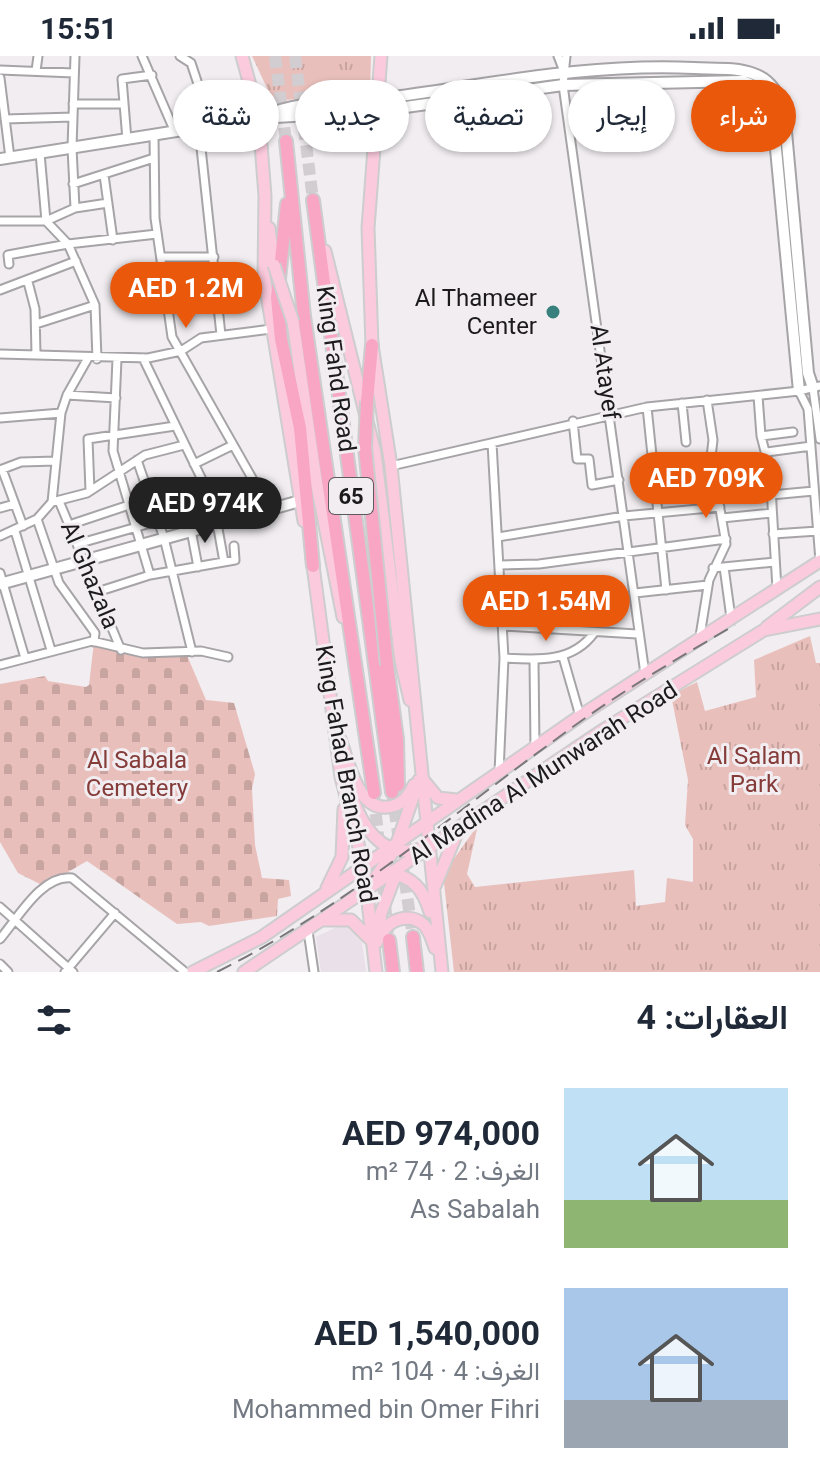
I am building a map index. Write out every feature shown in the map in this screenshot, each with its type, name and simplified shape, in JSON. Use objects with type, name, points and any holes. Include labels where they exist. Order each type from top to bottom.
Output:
[{"type":"highway","name":"King Fahd Road","points":[[313,566],[300,428],[281,339],[277,298],[288,200],[286,141],[304,316],[330,475],[350,641],[374,793]]},
{"type":"highway","name":"King Fahd Road","points":[[313,200],[395,788],[397,739],[365,448],[372,345]]},
{"type":"highway","points":[[413,937],[417,972]]},
{"type":"highway","points":[[389,940],[393,972]]},
{"type":"main road","name":"King Fahad Branch Road","points":[[242,56],[249,80]]},
{"type":"main road","points":[[380,80],[381,56]]},
{"type":"main road","name":"King Fahad Branch Road","points":[[262,152],[265,196],[264,276],[271,329],[313,566],[343,793],[364,867],[377,972]]},
{"type":"main road","points":[[374,152],[368,228],[372,345],[391,466],[421,745],[424,821],[442,970]]},
{"type":"main road","points":[[265,196],[274,265],[293,322],[316,480],[350,641]]},
{"type":"main road","points":[[313,200],[375,453],[401,661],[421,745],[421,774],[381,913],[377,972]]},
{"type":"main road","name":"Al Madina Al Munwarah Road","points":[[424,821],[499,774],[700,636],[777,589],[814,572],[820,561]]},
{"type":"main road","name":"Al Madina Al Munwarah Road","points":[[392,872],[461,824],[764,630],[820,587]]},
{"type":"main road","name":"Al Madina Al Munwarah Road","points":[[764,630],[820,619]]},
{"type":"main road","points":[[332,716],[361,794],[377,806],[398,805],[413,788],[421,745]]},
{"type":"main road","points":[[332,716],[362,824],[377,840],[398,848],[428,847]]},
{"type":"main road","points":[[423,778],[434,796],[458,800]]},
{"type":"main road","points":[[319,898],[338,871],[342,857],[343,793]]},
{"type":"main road","points":[[398,848],[424,821]]},
{"type":"main road","points":[[433,895],[444,857],[461,824]]},
{"type":"main road","name":"Al Madina Al Munwarah Road","points":[[193,972],[262,937],[364,867],[398,848]]},
{"type":"main road","points":[[364,867],[406,876],[424,894],[442,970]]},
{"type":"main road","points":[[244,972],[392,872]]},
{"type":"main road","points":[[377,972],[384,928],[403,918],[419,921],[427,928],[442,970]]},
{"type":"main road","points":[[323,920],[351,920],[365,930],[373,947]]},
{"type":"street","points":[[36,71],[38,56]]},
{"type":"street","points":[[75,56],[72,148],[75,208]]},
{"type":"street","points":[[142,56],[173,127]]},
{"type":"street","points":[[180,56],[191,63],[197,80]]},
{"type":"street","name":"Al Atayef","points":[[558,56],[564,71]]},
{"type":"street","name":"Al Atayef","points":[[566,56],[563,85],[611,414],[635,593],[637,634],[645,674]]},
{"type":"street","points":[[409,99],[564,71],[634,65],[744,71],[762,78],[775,90],[784,110],[808,373],[817,387],[820,439]]},
{"type":"street","points":[[0,70],[74,73]]},
{"type":"street","points":[[127,140],[122,79],[152,75]]},
{"type":"street","points":[[0,78],[5,119],[5,158],[173,132]]},
{"type":"street","points":[[409,102],[563,85],[734,80],[753,84],[769,99],[799,391],[808,409],[820,561]]},
{"type":"street","points":[[73,104],[124,104]]},
{"type":"street","points":[[5,119],[73,117]]},
{"type":"street","points":[[154,135],[157,234],[172,337],[269,508]]},
{"type":"street","points":[[202,152],[221,335]]},
{"type":"street","points":[[40,153],[46,221],[68,244],[95,305],[92,358]]},
{"type":"street","points":[[73,184],[154,158]]},
{"type":"street","points":[[104,175],[113,240]]},
{"type":"street","points":[[0,221],[46,221],[75,208],[108,203]]},
{"type":"street","points":[[9,264],[8,255],[68,244],[157,234]]},
{"type":"street","points":[[161,257],[214,257]]},
{"type":"street","points":[[0,290],[28,282],[76,261]]},
{"type":"street","points":[[28,282],[36,324],[36,355]]},
{"type":"street","points":[[36,324],[95,305]]},
{"type":"street","points":[[0,354],[143,358],[181,351],[201,338],[271,329]]},
{"type":"street","name":"Al Ghazala","points":[[92,358],[67,395],[61,413],[56,501],[121,650]]},
{"type":"street","points":[[143,358],[209,493],[220,522],[224,562]]},
{"type":"street","points":[[117,359],[114,437],[118,473],[150,575]]},
{"type":"street","points":[[391,466],[573,421],[647,407],[817,387]]},
{"type":"street","points":[[67,395],[116,398]]},
{"type":"street","points":[[758,396],[761,436],[770,466],[777,589]]},
{"type":"street","points":[[700,636],[708,585],[726,539],[713,471],[707,400]]},
{"type":"street","points":[[682,403],[686,442]]},
{"type":"street","points":[[647,407],[666,590]]},
{"type":"street","points":[[0,418],[61,413]]},
{"type":"street","points":[[573,421],[577,459],[589,459],[592,485],[619,480]]},
{"type":"street","points":[[90,491],[88,439],[175,426]]},
{"type":"street","points":[[761,436],[793,432]]},
{"type":"street","points":[[492,443],[504,658],[499,774]]},
{"type":"street","points":[[0,536],[37,519],[56,501],[90,491],[137,460],[184,445]]},
{"type":"street","points":[[194,464],[233,445]]},
{"type":"street","points":[[767,452],[811,446]]},
{"type":"street","points":[[137,460],[164,538],[192,652]]},
{"type":"street","points":[[23,526],[1,469],[21,462],[56,461]]},
{"type":"street","points":[[713,471],[770,466]]},
{"type":"street","points":[[771,495],[814,491]]},
{"type":"street","points":[[154,510],[209,493]]},
{"type":"street","points":[[69,525],[150,498]]},
{"type":"street","points":[[25,658],[1,580],[27,577],[300,501]]},
{"type":"street","points":[[0,508],[15,504]]},
{"type":"street","points":[[498,537],[624,516],[720,507]]},
{"type":"street","points":[[722,518],[772,513]]},
{"type":"street","points":[[37,519],[64,593],[95,633],[94,642]]},
{"type":"street","points":[[77,544],[158,521]]},
{"type":"street","points":[[191,530],[198,567]]},
{"type":"street","points":[[15,531],[51,650]]},
{"type":"street","points":[[773,534],[818,531]]},
{"type":"street","points":[[499,565],[629,553],[726,539]]},
{"type":"street","points":[[97,592],[150,575],[235,560],[234,546]]},
{"type":"street","points":[[713,568],[775,562]]},
{"type":"street","points":[[724,567],[731,618]]},
{"type":"street","points":[[635,593],[708,585]]},
{"type":"street","points":[[503,626],[637,634]]},
{"type":"street","points":[[504,658],[534,660],[563,657],[586,643],[594,633]]},
{"type":"street","points":[[0,665],[51,650],[94,642],[121,650],[192,652],[228,657]]},
{"type":"street","points":[[563,657],[580,716]]},
{"type":"street","points":[[534,660],[535,747]]},
{"type":"street","points":[[0,939],[44,886],[63,877],[72,878],[185,972]]},
{"type":"street","points":[[0,907],[69,971],[115,913]]},
{"type":"street","points":[[308,931],[314,972]]},
{"type":"street","points":[[0,964],[8,972]]},
{"type":"shaded area","points":[[345,923],[355,926],[361,935],[366,972],[321,972],[316,937]]},
{"type":"green space","points":[[252,56],[371,56],[370,80],[295,80],[295,99],[279,101],[279,80],[263,80]]},
{"type":"green space","name":"Al Salam Park","points":[[810,636],[816,663],[820,663],[820,972],[454,972],[443,874],[478,825],[467,874],[475,887],[634,870],[636,906],[665,902],[667,878],[693,882],[693,839],[685,825],[688,780],[671,695],[697,682],[705,711],[756,697],[754,660]]},
{"type":"green space","name":"Al Sabala Cemetery","points":[[94,642],[121,650],[186,653],[206,700],[234,703],[255,774],[252,789],[255,845],[262,878],[289,880],[291,896],[278,899],[277,916],[209,926],[201,922],[177,924],[87,861],[44,886],[18,873],[0,842],[0,684],[45,676],[48,681],[86,687],[89,685]]},
{"type":"tunnel","points":[[275,56],[286,141]]},
{"type":"tunnel","points":[[295,56],[313,200]]},
{"type":"tunnel","points":[[392,792],[413,937]]},
{"type":"tunnel","points":[[374,796],[388,933]]},
{"type":"railway","points":[[217,972],[262,948],[349,893],[598,709],[735,625]]},
{"type":"place","name":"Al Thameer Center","points":[[553,312]]}]
